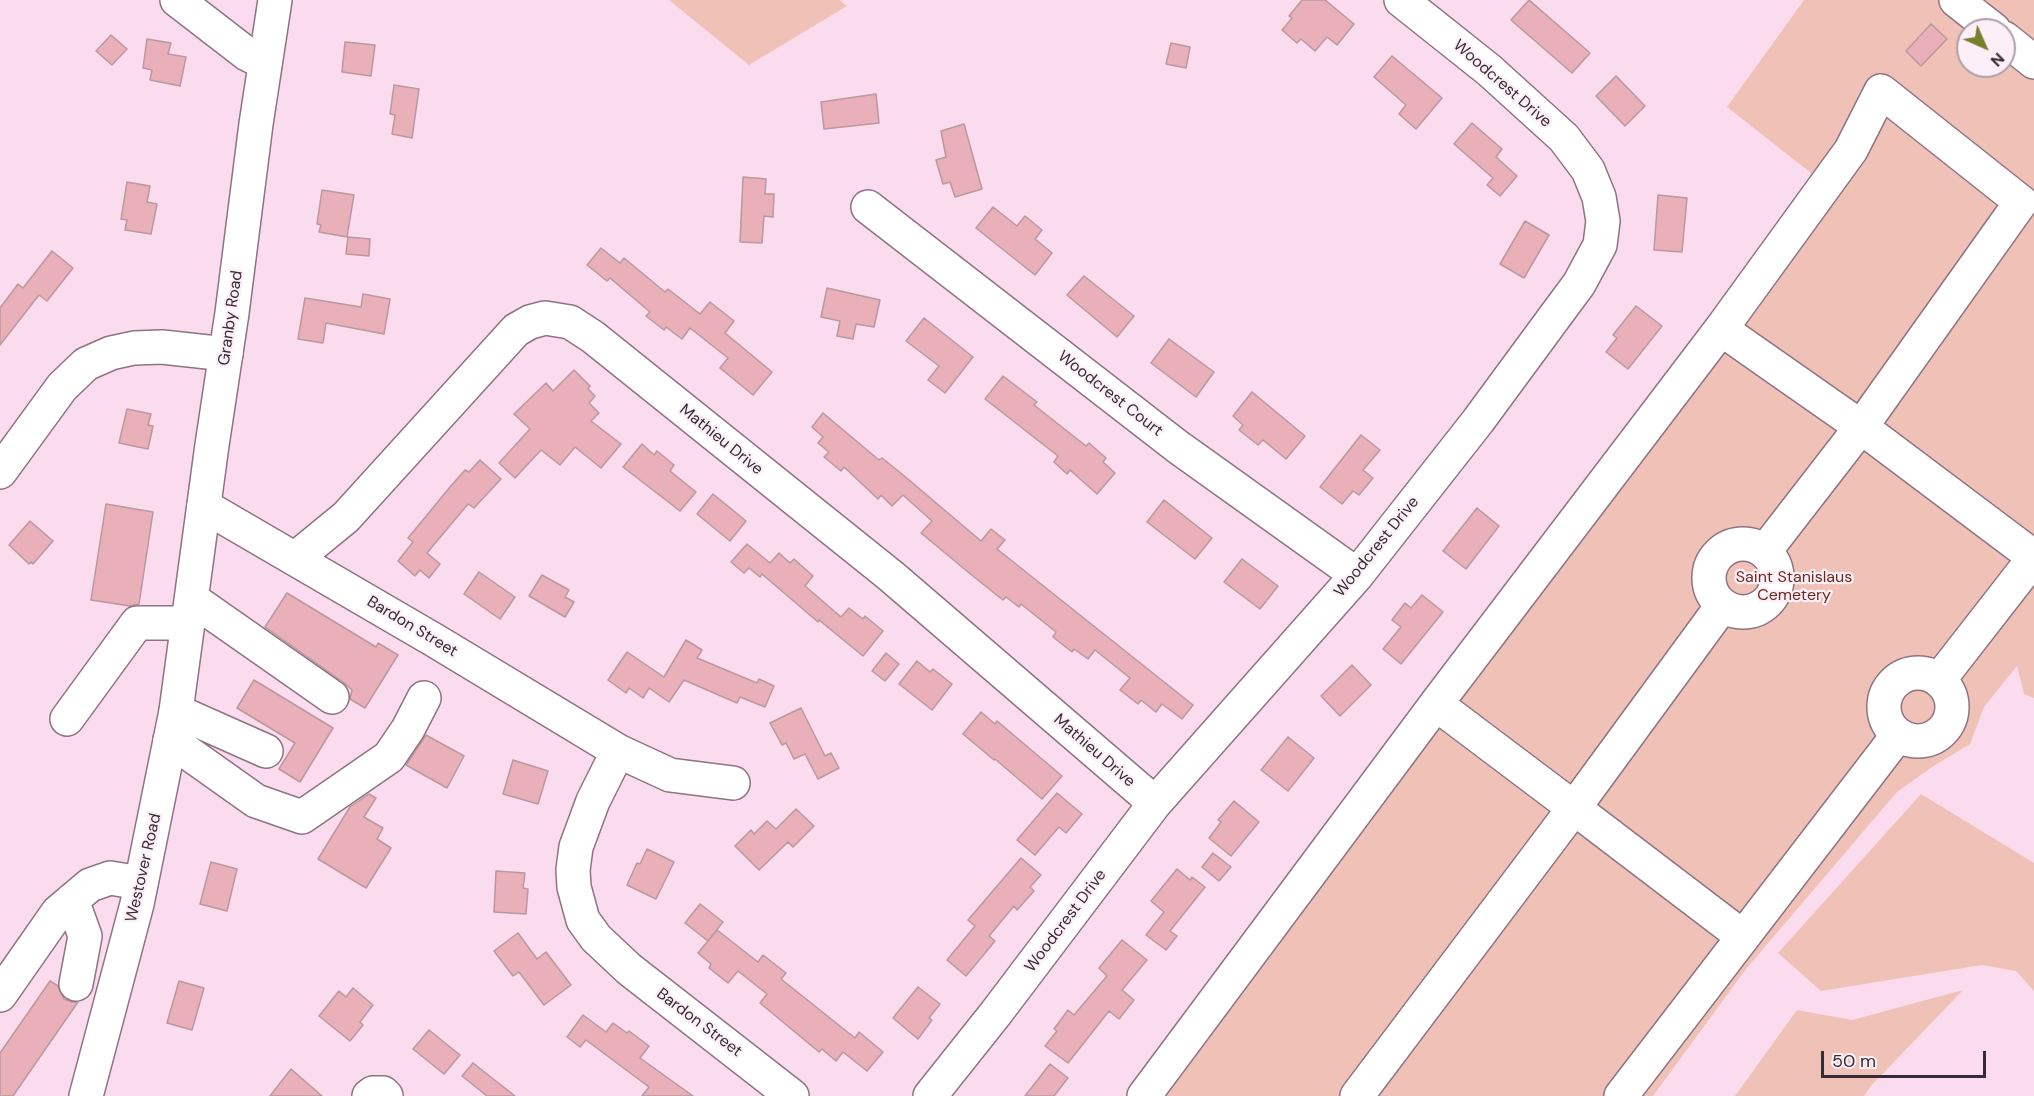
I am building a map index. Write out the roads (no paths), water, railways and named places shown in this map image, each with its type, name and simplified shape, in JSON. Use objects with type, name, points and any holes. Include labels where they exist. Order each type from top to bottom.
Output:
[{"type":"street","points":[[177,0],[247,54],[265,63]]},
{"type":"street","name":"Granby Road","points":[[189,620],[274,0]]},
{"type":"street","name":"Woodcrest Drive","points":[[930,1096],[1155,803],[1357,575],[1478,421],[1579,284],[1594,256],[1603,233],[1602,209],[1594,183],[1580,158],[1564,138],[1489,70],[1401,0]]},
{"type":"street","points":[[1956,0],[1979,18]]},
{"type":"street","points":[[2016,48],[2034,62]]},
{"type":"street","points":[[1144,1096],[1436,704],[1721,329],[1851,150],[1881,92],[2027,193],[1861,427],[1765,551]]},
{"type":"street","name":"Woodcrest Court","points":[[868,207],[1178,447],[1357,575]]},
{"type":"street","name":"Mathieu Drive","points":[[296,558],[346,518],[516,330],[530,322],[545,318],[570,322],[593,337],[891,576],[1155,803]]},
{"type":"street","points":[[1721,329],[1861,427],[2034,558],[1939,680]]},
{"type":"street","points":[[0,472],[62,387],[86,364],[111,352],[134,348],[162,347],[226,354]]},
{"type":"street","name":"Bardon Street","points":[[204,506],[296,558],[618,751],[670,775],[733,783]]},
{"type":"street","points":[[1745,544],[1765,551],[1773,560],[1777,572],[1774,595],[1766,604],[1744,613],[1733,612],[1722,606],[1714,598],[1708,578],[1710,567],[1716,557],[1734,545],[1745,544]]},
{"type":"street","points":[[1357,1096],[1574,808],[1722,606]]},
{"type":"street","points":[[67,719],[137,623],[189,620],[332,697]]},
{"type":"street","name":"Westover Road","points":[[86,1096],[141,883],[173,726],[189,620]]},
{"type":"street","points":[[1908,674],[1929,674],[1939,680],[1947,688],[1951,699],[1952,711],[1948,722],[1931,738],[1920,741],[1908,740],[1898,735],[1890,728],[1883,707],[1890,687],[1898,679],[1908,674]]},
{"type":"street","points":[[173,726],[256,801],[302,817],[389,757],[408,729],[423,698]]},
{"type":"street","points":[[1436,704],[1742,936]]},
{"type":"street","points":[[173,726],[266,751]]},
{"type":"street","points":[[1621,1096],[1898,735]]},
{"type":"street","name":"Bardon Street","points":[[618,751],[593,801],[576,847],[573,870],[574,887],[583,920],[596,938],[629,969],[792,1096]]},
{"type":"street","points":[[0,995],[58,912],[90,885],[110,879],[141,883]]},
{"type":"street","points":[[72,900],[85,936],[76,984]]},
{"type":"street","points":[[369,1096],[372,1093],[386,1096]]},
{"type":"park label","name":"Saint Stanislaus Cemetery","points":[[1794,587]]}]
